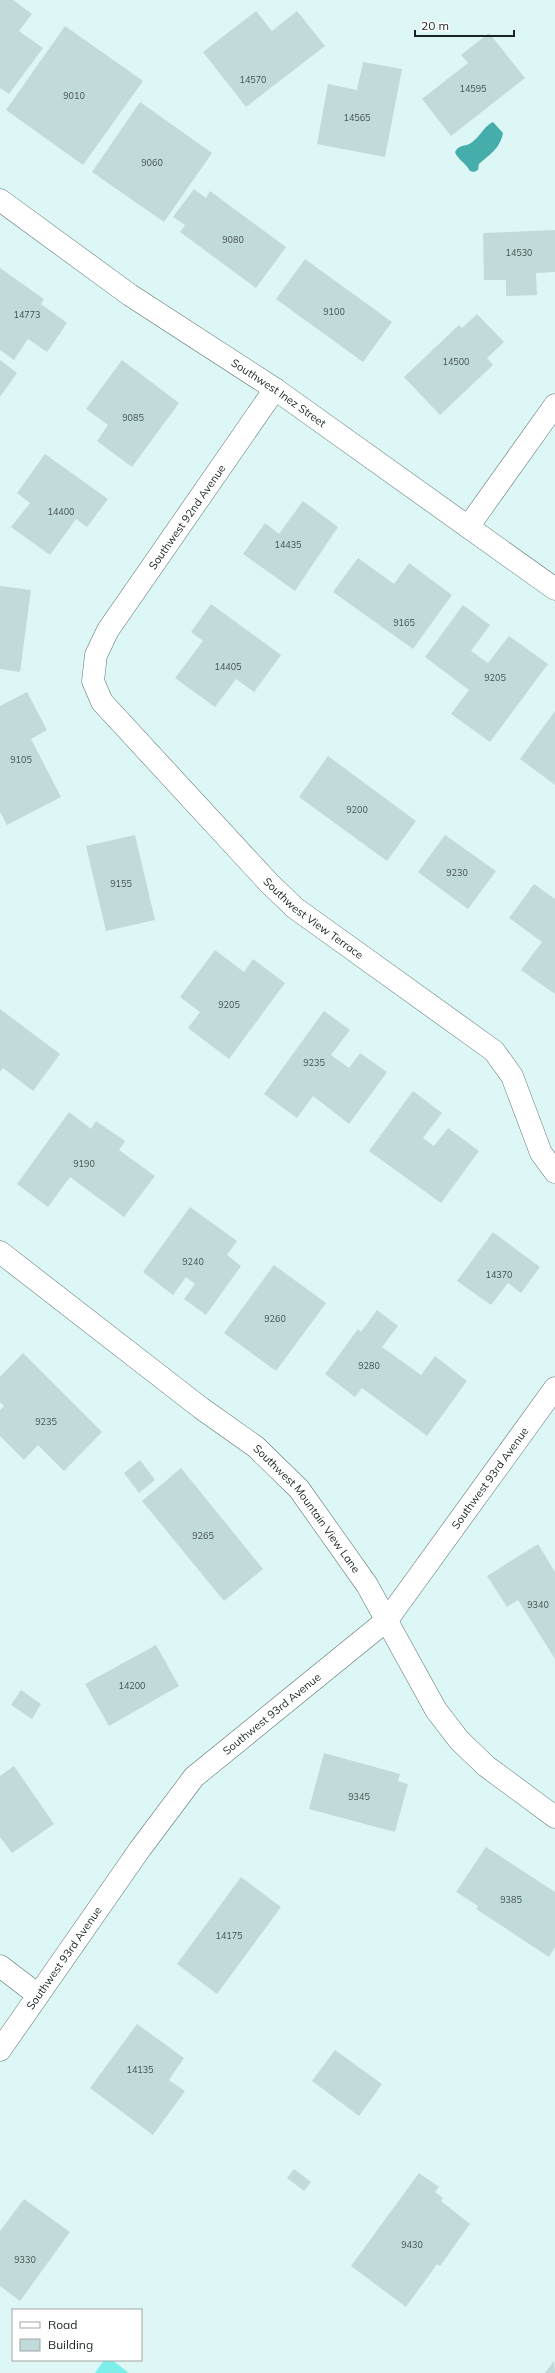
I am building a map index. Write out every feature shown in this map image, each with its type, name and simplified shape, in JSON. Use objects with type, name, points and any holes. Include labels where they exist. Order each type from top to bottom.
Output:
[{"type":"street","name":"Southwest Inez Street","points":[[0,200],[130,295],[275,389],[555,590]]},
{"type":"street","name":"Southwest 92nd Avenue","points":[[100,646],[108,630],[275,389]]},
{"type":"street","points":[[468,527],[555,405]]},
{"type":"street","name":"Southwest View Terrace","points":[[100,646],[96,656],[93,681],[102,702],[269,883],[295,908],[494,1051],[512,1076],[541,1154],[555,1172]]},
{"type":"street","name":"Southwest Mountain View Lane","points":[[0,1252],[201,1408],[256,1447],[299,1489],[367,1585],[436,1710],[460,1740],[486,1766],[555,1817]]},
{"type":"street","name":"Southwest 93rd Avenue","points":[[0,2050],[135,1855],[194,1777],[387,1620],[555,1388]]},
{"type":"street","points":[[0,1966],[38,1995]]},
{"type":"shaded area","points":[[493,122],[503,133],[502,139],[494,151],[479,164],[478,170],[474,172],[470,171],[455,152],[458,148],[474,141]]},
{"type":"shaded area","points":[[103,2361],[113,2361],[129,2373],[95,2373]]},
{"type":"building","points":[[0,0],[13,0],[32,14],[19,31],[43,48],[9,94],[0,88]]},
{"type":"building","points":[[256,11],[272,31],[297,11],[325,46],[246,107],[203,52]]},
{"type":"building","points":[[65,26],[143,81],[83,165],[6,110]]},
{"type":"building","points":[[489,33],[525,78],[451,136],[422,99],[468,63],[461,55]]},
{"type":"building","points":[[363,62],[402,69],[385,157],[317,144],[328,84],[357,90]]},
{"type":"building","points":[[140,102],[212,153],[164,222],[92,172]]},
{"type":"building","points":[[194,189],[206,198],[210,191],[286,247],[256,288],[180,232],[185,225],[173,217]]},
{"type":"building","points":[[555,230],[555,272],[536,273],[537,295],[506,296],[506,280],[484,280],[483,233]]},
{"type":"building","points":[[305,259],[392,322],[363,362],[276,299]]},
{"type":"building","points":[[0,268],[44,299],[41,304],[67,323],[47,352],[28,339],[14,360],[0,350]]},
{"type":"building","points":[[477,314],[504,342],[487,358],[493,365],[440,415],[404,377],[459,325],[462,328]]},
{"type":"building","points":[[0,360],[17,373],[0,397]]},
{"type":"building","points":[[122,360],[179,403],[132,467],[97,441],[108,425],[86,409]]},
{"type":"building","points":[[45,454],[108,499],[87,527],[76,519],[50,555],[11,527],[30,503],[17,493]]},
{"type":"building","points":[[303,501],[338,527],[295,591],[243,554],[265,523],[279,534]]},
{"type":"building","points":[[358,558],[394,584],[409,563],[452,595],[413,649],[333,592]]},
{"type":"building","points":[[0,586],[31,590],[20,672],[0,669]]},
{"type":"building","points":[[211,604],[281,655],[254,692],[236,679],[215,707],[175,678],[203,641],[191,632]]},
{"type":"building","points":[[463,605],[490,625],[471,651],[488,663],[509,636],[548,664],[490,742],[451,714],[469,690],[425,657]]},
{"type":"building","points":[[27,692],[47,730],[31,739],[61,797],[7,825],[0,812],[0,706]]},
{"type":"building","points":[[555,711],[555,785],[520,759]]},
{"type":"building","points":[[328,756],[416,821],[387,861],[299,797]]},
{"type":"building","points":[[135,835],[155,920],[106,931],[86,846]]},
{"type":"building","points":[[445,835],[496,871],[468,909],[418,872]]},
{"type":"building","points":[[534,884],[555,899],[555,994],[521,970],[542,942],[509,918]]},
{"type":"building","points":[[215,950],[244,972],[253,959],[285,983],[229,1059],[188,1028],[200,1012],[180,997]]},
{"type":"building","points":[[0,1009],[60,1054],[33,1091],[3,1068],[0,1072]]},
{"type":"building","points":[[324,1011],[350,1030],[331,1055],[349,1068],[360,1053],[387,1072],[349,1124],[313,1096],[297,1118],[264,1094]]},
{"type":"building","points":[[413,1091],[442,1113],[423,1138],[434,1146],[448,1128],[479,1151],[441,1203],[369,1151]]},
{"type":"building","points":[[69,1112],[91,1129],[96,1121],[125,1141],[119,1150],[155,1176],[124,1217],[70,1177],[48,1207],[17,1184]]},
{"type":"building","points":[[190,1207],[237,1241],[227,1255],[241,1266],[206,1315],[184,1299],[195,1284],[186,1277],[173,1295],[143,1272]]},
{"type":"building","points":[[493,1232],[540,1267],[521,1293],[508,1283],[491,1305],[457,1281]]},
{"type":"building","points":[[274,1265],[326,1303],[276,1371],[224,1333]]},
{"type":"building","points":[[377,1310],[398,1326],[382,1347],[421,1375],[435,1356],[467,1381],[427,1436],[362,1388],[355,1397],[325,1374],[358,1329],[361,1332]]},
{"type":"building","points":[[23,1353],[102,1432],[64,1471],[38,1445],[24,1460],[0,1436],[0,1410],[4,1406],[0,1402],[0,1377]]},
{"type":"building","points":[[140,1460],[155,1480],[139,1493],[124,1473]]},
{"type":"building","points":[[181,1468],[263,1569],[224,1601],[142,1501]]},
{"type":"building","points":[[538,1544],[555,1572],[555,1659],[518,1600],[507,1607],[487,1576]]},
{"type":"building","points":[[156,1645],[179,1686],[109,1726],[85,1684]]},
{"type":"building","points":[[21,1690],[41,1704],[32,1719],[11,1705]]},
{"type":"building","points":[[324,1753],[400,1774],[398,1781],[408,1784],[395,1832],[309,1809]]},
{"type":"building","points":[[14,1766],[54,1824],[12,1853],[0,1837],[0,1776]]},
{"type":"building","points":[[486,1847],[555,1892],[555,1947],[549,1957],[476,1909],[478,1906],[456,1892]]},
{"type":"building","points":[[241,1877],[281,1907],[217,1994],[177,1964]]},
{"type":"building","points":[[137,2024],[184,2058],[169,2080],[185,2091],[153,2135],[90,2088]]},
{"type":"building","points":[[335,2050],[382,2084],[359,2116],[312,2081]]},
{"type":"building","points":[[294,2169],[311,2182],[304,2191],[287,2178]]},
{"type":"building","points":[[419,2173],[439,2187],[435,2192],[443,2198],[441,2201],[470,2224],[440,2266],[437,2264],[406,2307],[351,2266]]},
{"type":"building","points":[[24,2199],[70,2232],[20,2301],[0,2286],[0,2231]]},
{"type":"building","points":[[554,2361],[555,2373],[545,2373]]}]
